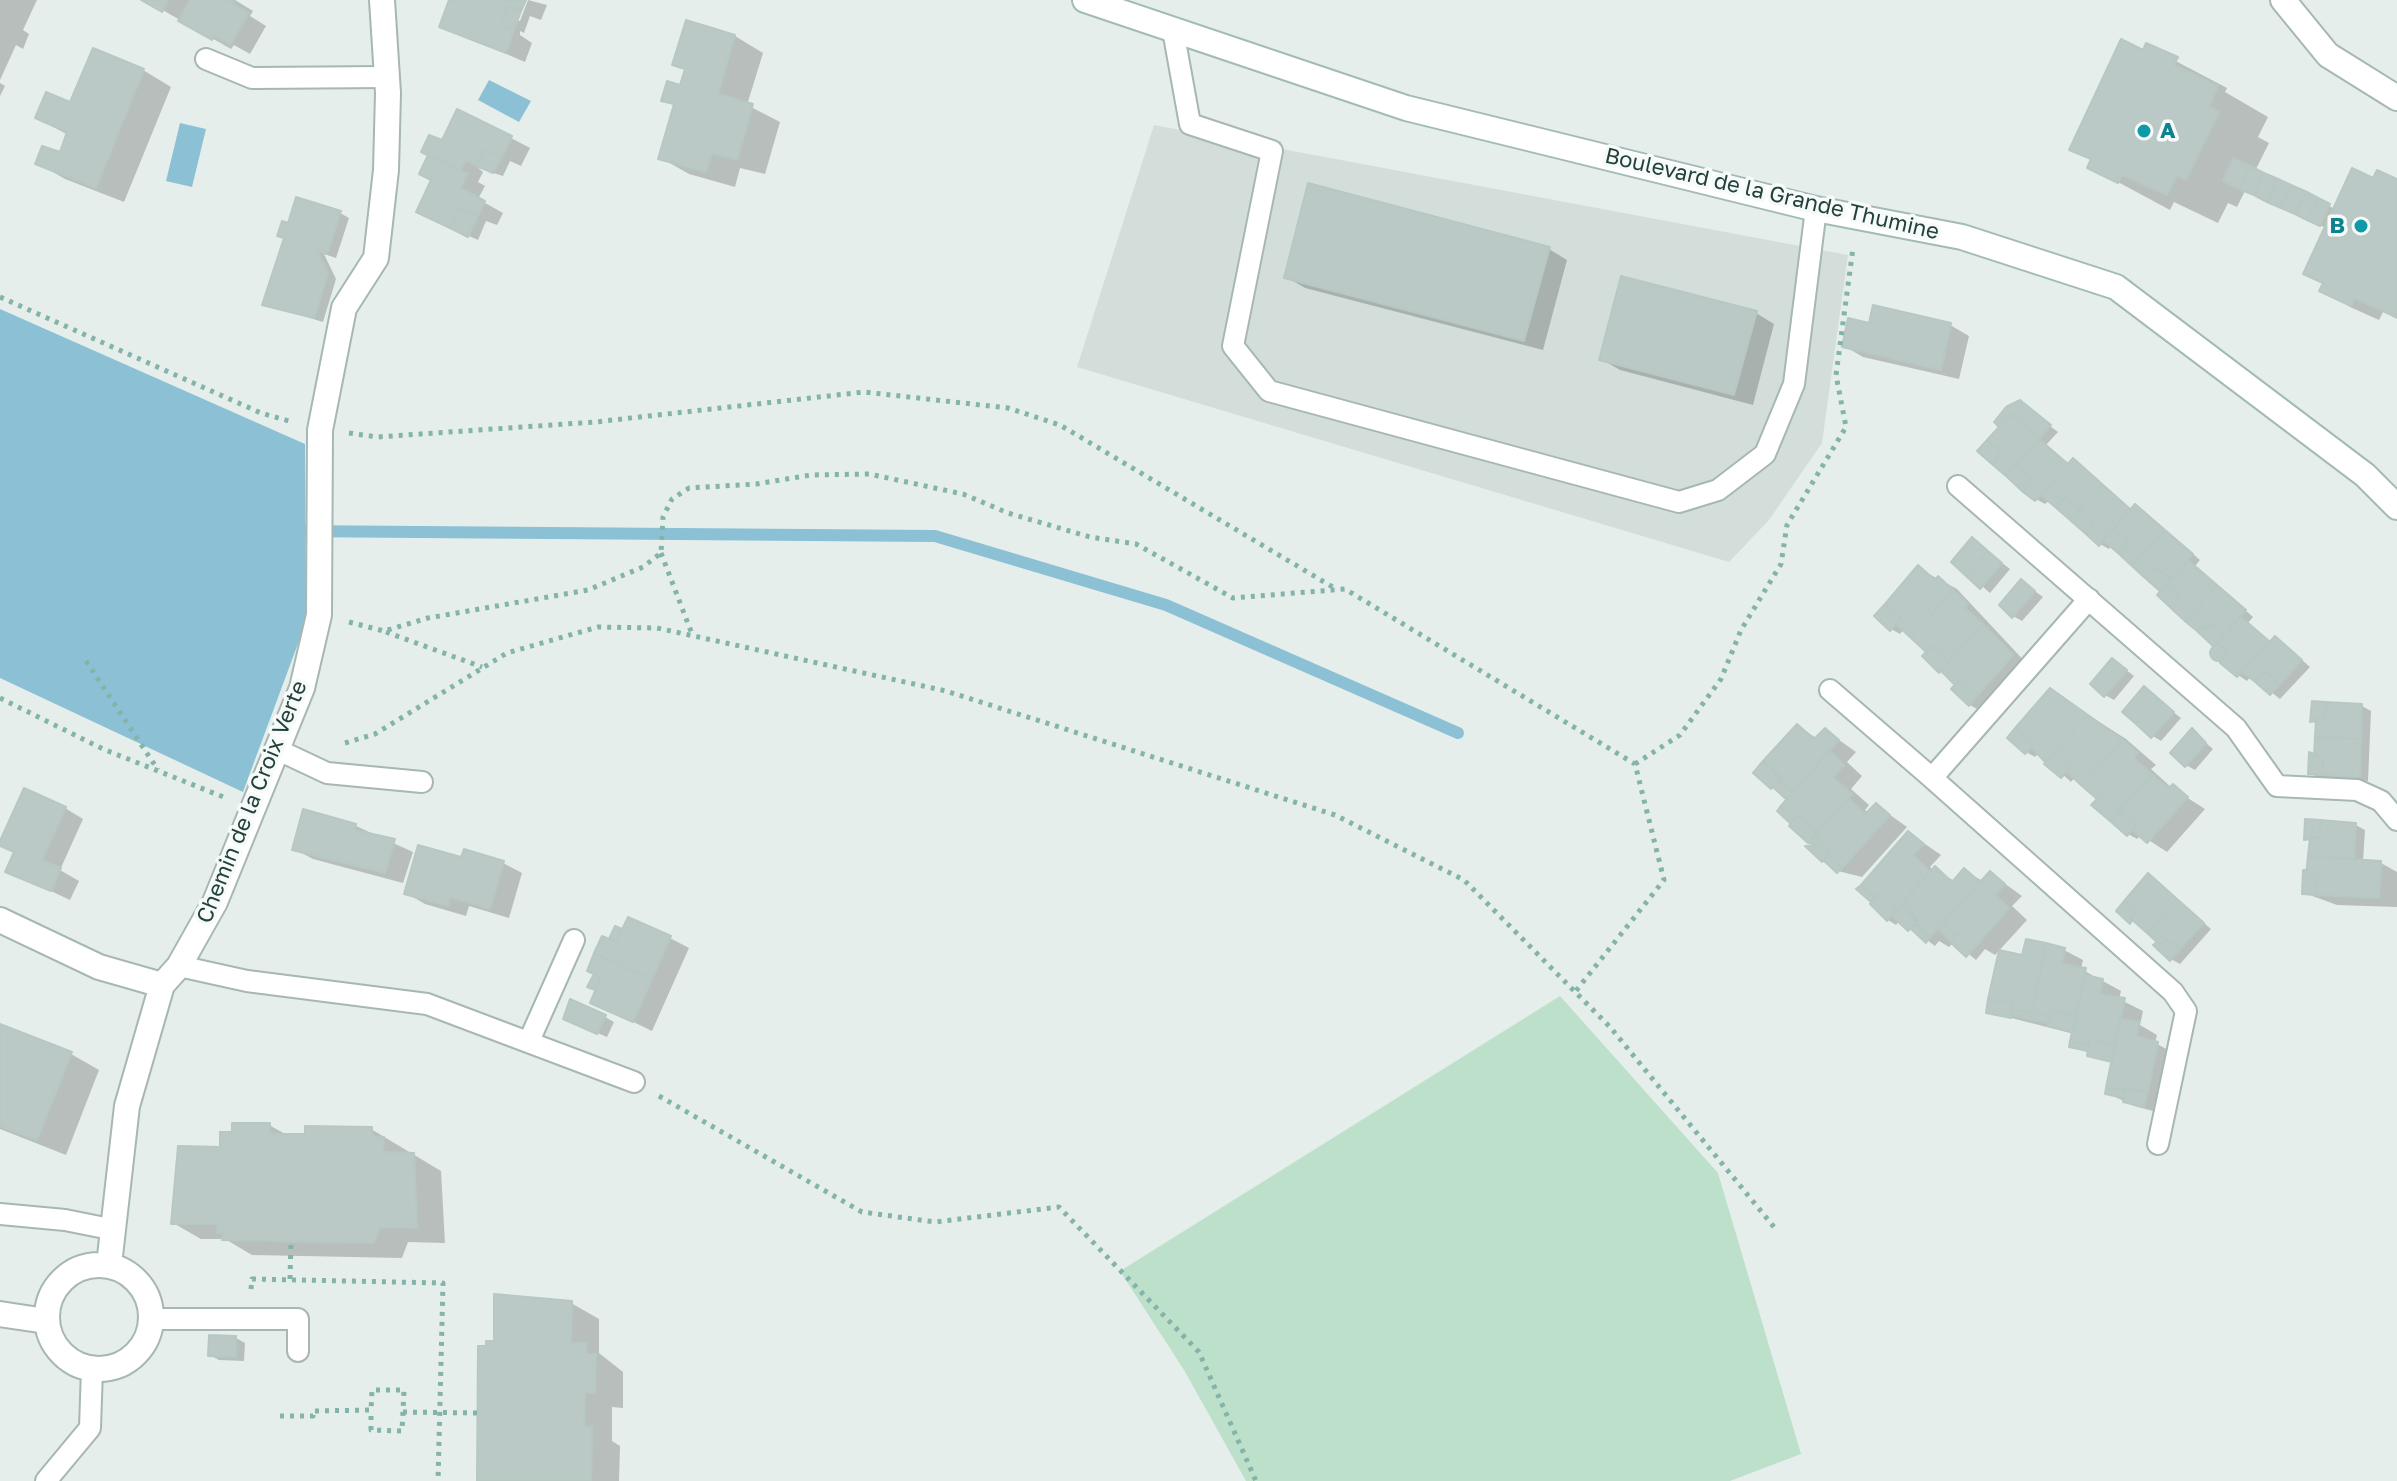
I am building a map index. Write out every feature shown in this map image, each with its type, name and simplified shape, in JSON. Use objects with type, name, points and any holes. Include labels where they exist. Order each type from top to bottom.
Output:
[{"type":"street","name":"Chemin de la Croix Verte","points":[[109,1265],[110,1229],[127,1106],[162,985],[179,966],[215,902],[302,688],[319,612],[319,439],[344,308],[376,258],[386,170],[387,77],[382,0]]},
{"type":"street","name":"Boulevard de la Grande Thumine","points":[[1085,0],[1406,108],[1816,209],[1962,237],[2116,287],[2365,475],[2397,507]]},
{"type":"street","points":[[2283,0],[2328,55],[2397,98]]},
{"type":"street","points":[[0,920],[99,967],[162,985]]},
{"type":"street","points":[[109,1265],[132,1275],[147,1294],[152,1319],[148,1337],[134,1357],[113,1368],[92,1369],[68,1360],[52,1341],[46,1321],[53,1291],[69,1273],[86,1266],[109,1265]]},
{"type":"street","points":[[0,1314],[46,1321]]},
{"type":"lane","points":[[1173,30],[1190,124],[1272,151],[1233,346],[1269,391],[1679,502],[1718,490],[1765,454],[1794,384],[1816,209]]},
{"type":"lane","points":[[206,59],[252,78],[387,77]]},
{"type":"lane","points":[[1958,486],[2236,728],[2277,786],[2357,790],[2381,801],[2397,820]]},
{"type":"lane","points":[[1932,778],[2089,599]]},
{"type":"lane","points":[[1830,690],[2173,992],[2186,1011],[2158,1144]]},
{"type":"lane","points":[[276,749],[327,773],[422,782]]},
{"type":"lane","points":[[529,1041],[574,940]]},
{"type":"lane","points":[[179,966],[247,981],[427,1004],[634,1082]]},
{"type":"lane","points":[[0,1214],[65,1220],[110,1229]]},
{"type":"lane","points":[[152,1319],[298,1319],[298,1351]]},
{"type":"lane","points":[[46,1481],[90,1428],[92,1369]]},
{"type":"path","points":[[1635,764],[1680,735],[1721,679],[1741,630],[1781,564],[1787,525],[1846,427],[1836,375],[1858,215]]},
{"type":"path","points":[[0,297],[319,439],[579,423],[864,392],[1008,408],[1060,425],[1337,590]]},
{"type":"path","points":[[692,635],[662,550],[663,517],[672,499],[689,488],[756,484],[811,475],[869,474],[963,494],[1008,513],[1090,537],[1136,544],[1233,598],[1345,589],[1635,764],[1664,880],[1575,992]]},
{"type":"path","points":[[384,631],[428,618],[588,590],[643,567],[662,550]]},
{"type":"path","points":[[319,612],[384,631],[483,668]]},
{"type":"path","points":[[333,747],[375,734],[507,653],[598,627],[657,628],[946,691],[1335,815],[1464,880],[1610,1027],[1774,1227]]},
{"type":"path","points":[[86,661],[159,771]]},
{"type":"path","points":[[0,698],[103,749],[251,808]]},
{"type":"path","points":[[634,1082],[862,1212],[935,1222],[1059,1207],[1199,1352],[1256,1481]]},
{"type":"path","points":[[290,1279],[291,1241]]},
{"type":"path","points":[[251,1302],[252,1279],[443,1283],[438,1481]]},
{"type":"path","points":[[372,1390],[404,1390],[402,1431],[371,1430],[371,1410],[372,1390]]},
{"type":"path","points":[[280,1416],[313,1416],[313,1411],[371,1410]]},
{"type":"path","points":[[403,1412],[477,1413]]},
{"type":"shaded area","points":[[1154,125],[1848,255],[1822,443],[1769,520],[1729,562],[1077,367]]},
{"type":"green space","points":[[1560,996],[1718,1173],[1801,1454],[1730,1481],[1246,1481],[1184,1370],[1120,1271]]},
{"type":"water","points":[[489,80],[531,101],[519,122],[478,100]]},
{"type":"water","points":[[180,123],[206,129],[192,187],[166,181]]},
{"type":"water","points":[[0,309],[305,444],[306,622],[243,792],[0,678]]},
{"type":"building","points":[[141,0],[168,0],[162,12]]},
{"type":"building","points":[[190,0],[235,0],[232,3],[249,13],[230,45],[214,36],[212,40],[178,21]]},
{"type":"building","points":[[449,0],[526,0],[521,11],[508,6],[501,25],[514,30],[506,53],[439,27]]},
{"type":"building","points":[[508,6],[521,11],[514,30],[501,25]]},
{"type":"building","points":[[686,20],[735,35],[718,94],[753,104],[737,160],[712,153],[706,172],[658,159],[674,104],[661,101],[667,81],[680,85],[685,69],[672,65]]},
{"type":"building","name":"A","points":[[2121,39],[2143,50],[2146,43],[2178,57],[2174,65],[2218,86],[2209,107],[2219,112],[2186,180],[2177,175],[2167,195],[2122,175],[2118,183],[2087,168],[2091,159],[2069,150]]},
{"type":"building","points":[[93,48],[144,69],[96,188],[35,164],[42,146],[60,152],[67,132],[35,118],[46,92],[70,102]]},
{"type":"building","points":[[457,109],[512,136],[502,157],[485,149],[477,166],[466,160],[460,171],[421,152],[429,135],[442,140]]},
{"type":"building","points":[[485,149],[502,157],[493,173],[477,166]]},
{"type":"building","points":[[428,155],[468,174],[460,188],[485,201],[478,216],[459,208],[450,228],[416,212],[431,180],[419,174]]},
{"type":"building","points":[[2233,158],[2250,166],[2239,189],[2223,181]]},
{"type":"building","points":[[2250,166],[2264,173],[2254,195],[2239,189]]},
{"type":"building","name":"B","points":[[2352,168],[2373,178],[2377,170],[2397,179],[2397,317],[2354,298],[2351,306],[2319,291],[2323,283],[2303,274]]},
{"type":"building","points":[[2264,173],[2278,179],[2267,202],[2254,195]]},
{"type":"building","points":[[2278,179],[2291,185],[2281,208],[2267,202]]},
{"type":"building","points":[[1308,183],[1550,247],[1524,341],[1284,278]]},
{"type":"building","points":[[2291,185],[2307,192],[2295,214],[2281,208]]},
{"type":"building","points":[[2307,192],[2318,198],[2307,220],[2295,214]]},
{"type":"building","points":[[296,197],[341,211],[327,254],[317,251],[328,273],[314,318],[262,305],[284,238],[277,236],[282,221],[288,223]]},
{"type":"building","points":[[2318,198],[2330,204],[2320,226],[2307,220]]},
{"type":"building","points":[[459,208],[478,216],[468,237],[450,228]]},
{"type":"building","points":[[1621,276],[1757,311],[1734,395],[1599,360]]},
{"type":"building","points":[[1873,305],[1951,323],[1941,370],[1842,347],[1848,318],[1869,323]]},
{"type":"building","points":[[2020,400],[2051,425],[2039,439],[2011,414],[1999,427],[1994,422],[2006,407]]},
{"type":"building","points":[[2011,414],[2039,439],[2006,476],[1993,465],[2001,452],[1987,440]]},
{"type":"building","points":[[2039,439],[2068,464],[2035,501],[2023,492],[2030,477],[2015,466]]},
{"type":"building","points":[[1987,440],[2001,452],[1993,465],[1977,451]]},
{"type":"building","points":[[2073,458],[2102,484],[2079,509],[2066,497],[2054,506],[2041,495]]},
{"type":"building","points":[[2015,466],[2030,477],[2023,492],[2006,476]]},
{"type":"building","points":[[2102,484],[2130,509],[2099,546],[2086,534],[2093,521],[2079,509]]},
{"type":"building","points":[[2066,497],[2079,509],[2070,520],[2054,506]]},
{"type":"building","points":[[2135,504],[2165,530],[2132,566],[2119,554],[2128,540],[2114,529]]},
{"type":"building","points":[[2079,509],[2093,521],[2086,534],[2070,520]]},
{"type":"building","points":[[2114,529],[2128,540],[2119,554],[2103,540]]},
{"type":"building","points":[[2165,530],[2193,554],[2171,579],[2158,569],[2145,578],[2132,566]]},
{"type":"building","points":[[1972,537],[1988,551],[1966,576],[1951,562]]},
{"type":"building","points":[[1988,551],[2002,563],[1980,589],[1966,576]]},
{"type":"building","points":[[2188,560],[2217,585],[2186,622],[2173,610],[2179,596],[2166,585]]},
{"type":"building","points":[[1918,565],[1935,580],[1938,576],[1953,590],[1911,638],[1896,624],[1901,618],[1885,604]]},
{"type":"building","points":[[2158,569],[2171,579],[2161,592],[2145,578]]},
{"type":"building","points":[[2021,579],[2035,591],[2012,618],[1999,605]]},
{"type":"building","points":[[2166,585],[2179,596],[2173,610],[2157,595]]},
{"type":"building","points":[[2217,585],[2246,610],[2224,635],[2211,624],[2197,631],[2186,622]]},
{"type":"building","points":[[1953,590],[1968,604],[1965,608],[1983,624],[1949,662],[1932,646],[1926,652],[1911,638]]},
{"type":"building","points":[[1885,604],[1901,618],[1890,631],[1874,616]]},
{"type":"building","points":[[2241,617],[2269,641],[2237,677],[2220,663],[2227,652],[2217,643]]},
{"type":"building","points":[[1983,624],[2013,655],[1978,695],[1960,679],[1955,685],[1941,671]]},
{"type":"building","points":[[2211,624],[2224,635],[2214,647],[2197,631]]},
{"type":"building","points":[[2275,636],[2302,660],[2280,684],[2266,672],[2254,681],[2242,672]]},
{"type":"building","points":[[2218,645],[2226,653],[2218,661],[2210,653]]},
{"type":"building","points":[[1932,646],[1949,662],[1939,673],[1922,656]]},
{"type":"building","points":[[2112,658],[2127,670],[2104,697],[2090,684]]},
{"type":"building","points":[[2266,672],[2280,684],[2270,695],[2254,681]]},
{"type":"building","points":[[1960,679],[1978,695],[1969,706],[1951,689]]},
{"type":"building","points":[[2144,686],[2159,699],[2136,724],[2122,712]]},
{"type":"building","points":[[2050,688],[2088,715],[2045,762],[2031,747],[2034,744],[2016,727]]},
{"type":"building","points":[[2159,699],[2174,712],[2151,738],[2136,724]]},
{"type":"building","points":[[2312,701],[2326,702],[2325,719],[2310,722]]},
{"type":"building","points":[[2326,702],[2362,704],[2361,739],[2315,737],[2316,719],[2325,719]]},
{"type":"building","points":[[2088,715],[2123,740],[2082,786],[2067,772],[2070,768],[2053,753]]},
{"type":"building","points":[[1797,724],[1814,739],[1825,728],[1839,740],[1793,793],[1763,761]]},
{"type":"building","points":[[2016,727],[2034,744],[2025,754],[2007,738]]},
{"type":"building","points":[[2192,728],[2206,743],[2185,767],[2170,753]]},
{"type":"building","points":[[2315,737],[2361,739],[2360,777],[2322,775],[2323,758],[2314,757]]},
{"type":"building","points":[[2123,740],[2138,753],[2134,758],[2152,774],[2119,811],[2101,795],[2097,799],[2082,786]]},
{"type":"building","points":[[1829,750],[1844,765],[1833,777],[1852,794],[1817,833],[1798,816],[1794,820],[1780,807]]},
{"type":"building","points":[[2309,752],[2323,758],[2322,775],[2308,774]]},
{"type":"building","points":[[2053,753],[2070,768],[2061,778],[2044,764]]},
{"type":"building","points":[[1763,761],[1781,777],[1771,789],[1753,773]]},
{"type":"building","points":[[2152,774],[2169,788],[2173,784],[2188,797],[2147,843],[2132,830],[2136,825],[2119,811]]},
{"type":"building","points":[[1778,781],[1793,793],[1787,800],[1773,787]]},
{"type":"building","points":[[24,788],[66,807],[42,860],[61,868],[51,891],[5,872],[14,852],[0,846],[0,841]]},
{"type":"building","points":[[2101,795],[2119,811],[2110,821],[2091,805]]},
{"type":"building","points":[[1848,798],[1865,814],[1876,803],[1890,815],[1842,868],[1827,855],[1831,851],[1815,835]]},
{"type":"building","points":[[1780,807],[1794,820],[1791,824],[1777,811]]},
{"type":"building","points":[[303,809],[356,824],[355,830],[395,839],[385,873],[292,850]]},
{"type":"building","points":[[2119,811],[2136,825],[2127,836],[2110,821]]},
{"type":"building","points":[[1798,816],[1817,833],[1808,843],[1789,826]]},
{"type":"building","points":[[2305,819],[2320,820],[2320,837],[2304,840]]},
{"type":"building","points":[[2320,820],[2356,823],[2354,859],[2308,856],[2310,837],[2320,837]]},
{"type":"building","points":[[1908,831],[1924,844],[1913,855],[1930,871],[1897,909],[1879,893],[1875,898],[1861,885]]},
{"type":"building","points":[[1815,835],[1831,851],[1822,862],[1805,846],[1822,846],[1808,843]]},
{"type":"building","points":[[418,845],[461,857],[464,849],[504,861],[490,909],[450,897],[448,906],[404,894]]},
{"type":"building","points":[[1827,855],[1842,868],[1837,873],[1823,860]]},
{"type":"building","points":[[2308,856],[2381,861],[2379,898],[2316,895],[2317,876],[2306,875]]},
{"type":"building","points":[[1935,866],[1952,882],[1964,868],[1980,882],[1929,938],[1902,904]]},
{"type":"building","points":[[2303,870],[2307,870],[2306,875],[2317,876],[2316,895],[2302,894]]},
{"type":"building","points":[[1990,871],[2005,884],[1995,895],[2009,908],[1976,946],[1960,932],[1956,936],[1943,923]]},
{"type":"building","points":[[2148,873],[2177,899],[2147,933],[2130,918],[2137,910],[2125,900]]},
{"type":"building","points":[[1861,885],[1875,898],[1871,902],[1856,889]]},
{"type":"building","points":[[1879,893],[1897,909],[1887,921],[1870,904]]},
{"type":"building","points":[[2177,899],[2204,923],[2180,949],[2167,939],[2160,945],[2147,933]]},
{"type":"building","points":[[2125,900],[2137,910],[2130,924],[2116,911]]},
{"type":"building","points":[[1902,904],[1918,920],[1908,931],[1892,916]]},
{"type":"building","points":[[628,917],[671,936],[652,979],[594,953],[602,936],[616,942]]},
{"type":"building","points":[[1943,923],[1956,936],[1951,942],[1938,929]]},
{"type":"building","points":[[1914,924],[1929,938],[1926,943],[1910,928]]},
{"type":"building","points":[[615,926],[622,929],[616,942],[609,939]]},
{"type":"building","points":[[1960,932],[1976,946],[1966,957],[1950,942]]},
{"type":"building","points":[[2026,939],[2046,943],[2032,1013],[2012,1009],[2013,1003],[1988,999],[1999,950],[2022,955]]},
{"type":"building","points":[[2167,939],[2180,949],[2170,961],[2153,945],[2157,942],[2160,945]]},
{"type":"building","points":[[2046,943],[2065,948],[2062,964],[2086,968],[2076,1016],[2051,1011],[2051,1017],[2032,1013]]},
{"type":"building","points":[[594,953],[652,979],[633,1022],[590,1003],[601,977],[587,971]]},
{"type":"building","points":[[594,974],[601,977],[595,990],[587,987]]},
{"type":"building","points":[[2085,975],[2103,979],[2100,994],[2125,998],[2115,1045],[2090,1040],[2089,1045],[2070,1041]]},
{"type":"building","points":[[570,999],[606,1015],[597,1034],[563,1019]]},
{"type":"building","points":[[1988,999],[2013,1003],[2011,1018],[1986,1013]]},
{"type":"building","points":[[2012,1009],[2032,1013],[2030,1020],[2011,1015]]},
{"type":"building","points":[[2051,1011],[2076,1016],[2073,1032],[2048,1026]]},
{"type":"building","points":[[2032,1013],[2051,1017],[2049,1023],[2030,1020]]},
{"type":"building","points":[[2120,1019],[2139,1022],[2136,1036],[2158,1042],[2148,1092],[2106,1088]]},
{"type":"building","points":[[0,1024],[72,1052],[37,1140],[0,1126]]},
{"type":"building","points":[[2090,1040],[2115,1045],[2112,1062],[2087,1056]]},
{"type":"building","points":[[2070,1041],[2089,1045],[2088,1051],[2069,1047]]},
{"type":"building","points":[[2106,1088],[2126,1092],[2124,1098],[2105,1094]]},
{"type":"building","points":[[2126,1088],[2148,1092],[2144,1107],[2123,1102]]},
{"type":"building","points":[[232,1123],[270,1123],[270,1134],[305,1134],[305,1126],[372,1127],[372,1136],[384,1137],[383,1152],[414,1153],[417,1228],[380,1227],[374,1243],[222,1240],[223,1232],[217,1233],[217,1224],[171,1224],[178,1146],[220,1147],[220,1132],[232,1132]]},
{"type":"building","points":[[494,1294],[572,1301],[571,1343],[586,1343],[586,1354],[596,1354],[595,1393],[585,1392],[584,1427],[592,1427],[591,1481],[477,1481],[478,1346],[494,1341]]},
{"type":"building","points":[[209,1335],[236,1336],[236,1357],[208,1356]]},
{"type":"waterway","points":[[290,531],[935,536],[1166,605],[1458,733]]},
{"type":"place","name":"A","points":[[2144,131]]},
{"type":"place","name":"B","points":[[2361,226]]}]
